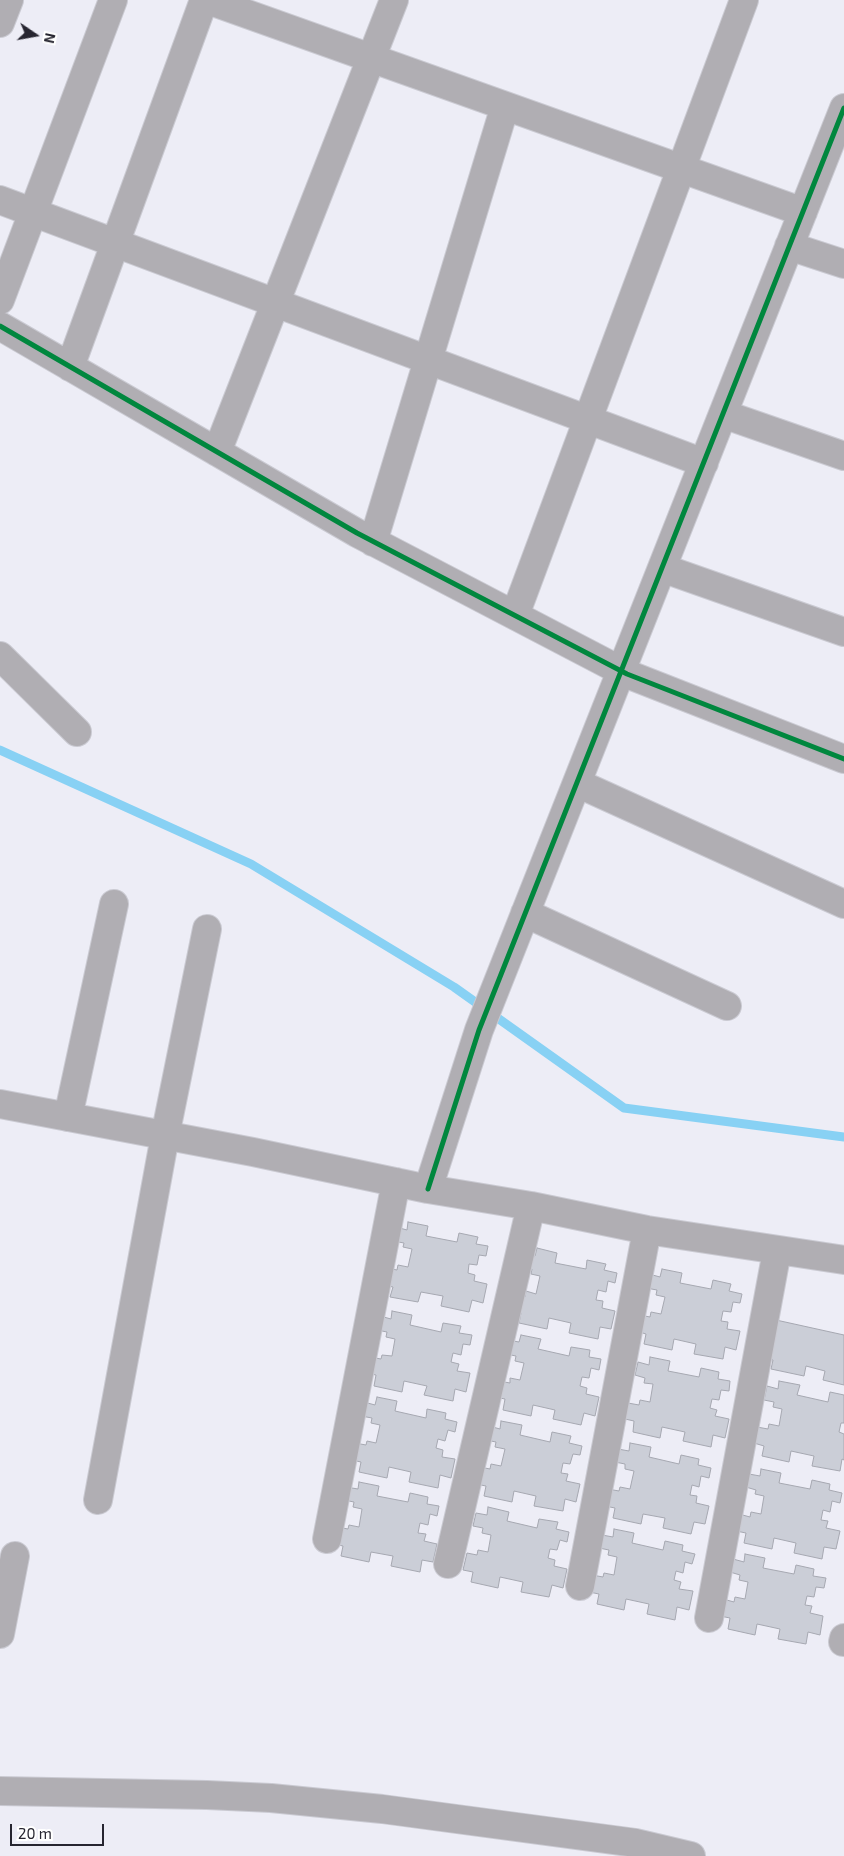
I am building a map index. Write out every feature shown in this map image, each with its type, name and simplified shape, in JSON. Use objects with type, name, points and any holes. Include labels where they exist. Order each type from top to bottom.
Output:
[{"type":"street","points":[[0,23],[9,0]]},
{"type":"street","points":[[0,300],[113,0]]},
{"type":"street","points":[[70,367],[204,0]]},
{"type":"street","points":[[208,0],[803,212]]},
{"type":"street","points":[[217,452],[394,0]]},
{"type":"street","points":[[515,615],[744,0]]},
{"type":"street","points":[[373,542],[505,106]]},
{"type":"street","points":[[428,1188],[479,1030],[844,108]]},
{"type":"street","points":[[0,200],[704,463]]},
{"type":"street","points":[[789,246],[844,264]]},
{"type":"street","points":[[0,326],[373,542],[621,671],[844,759]]},
{"type":"street","points":[[723,414],[844,456]]},
{"type":"street","points":[[662,568],[844,632]]},
{"type":"street","points":[[0,656],[77,732]]},
{"type":"street","points":[[577,783],[844,904]]},
{"type":"street","points":[[68,1117],[114,904]]},
{"type":"street","points":[[525,913],[727,1006]]},
{"type":"street","points":[[98,1500],[165,1136],[207,929]]},
{"type":"street","points":[[0,1104],[647,1230],[844,1260]]},
{"type":"street","points":[[327,1539],[396,1182]]},
{"type":"street","points":[[448,1564],[531,1206]]},
{"type":"street","points":[[580,1586],[647,1230]]},
{"type":"street","points":[[709,1618],[777,1251]]},
{"type":"street","points":[[0,1634],[15,1556]]},
{"type":"street","points":[[0,1791],[271,1798],[510,1825],[636,1843],[692,1856]]},
{"type":"building","points":[[408,1222],[428,1226],[426,1236],[457,1242],[459,1233],[478,1237],[476,1244],[488,1246],[486,1256],[479,1255],[477,1265],[469,1264],[468,1273],[475,1275],[474,1281],[487,1284],[483,1303],[472,1300],[469,1312],[441,1306],[443,1296],[421,1292],[418,1302],[390,1297],[393,1287],[383,1285],[387,1268],[397,1270],[398,1265],[408,1267],[412,1249],[403,1247],[404,1243],[393,1241],[396,1227],[407,1230]]},
{"type":"building","points":[[537,1248],[557,1253],[555,1263],[586,1269],[587,1260],[606,1264],[604,1270],[617,1273],[615,1283],[608,1281],[606,1292],[598,1290],[596,1300],[603,1301],[602,1308],[615,1311],[611,1329],[600,1327],[598,1339],[569,1333],[571,1323],[549,1318],[547,1329],[519,1323],[521,1313],[511,1311],[515,1294],[525,1297],[526,1291],[536,1294],[540,1276],[531,1274],[532,1269],[521,1267],[524,1254],[535,1256]]},
{"type":"building","points":[[662,1269],[682,1273],[680,1283],[711,1289],[713,1280],[731,1284],[729,1291],[742,1294],[740,1303],[733,1302],[731,1312],[723,1311],[721,1321],[728,1322],[727,1329],[740,1331],[736,1350],[725,1347],[723,1359],[694,1354],[696,1344],[674,1339],[672,1350],[644,1344],[646,1334],[636,1331],[640,1315],[650,1317],[651,1312],[661,1314],[665,1297],[656,1295],[657,1290],[646,1288],[649,1274],[660,1277]]},
{"type":"building","points":[[392,1311],[412,1315],[410,1325],[441,1332],[443,1323],[461,1326],[459,1333],[472,1335],[470,1345],[463,1344],[461,1355],[453,1353],[451,1362],[459,1364],[457,1371],[470,1373],[466,1392],[455,1389],[453,1401],[424,1395],[427,1386],[404,1381],[402,1392],[374,1386],[376,1375],[366,1373],[370,1357],[381,1359],[382,1355],[392,1356],[395,1339],[386,1337],[387,1332],[377,1330],[380,1316],[391,1319]]},
{"type":"building","points":[[776,1320],[844,1335],[844,1385],[823,1380],[825,1371],[806,1366],[804,1376],[771,1369],[773,1360],[762,1357]]},
{"type":"building","points":[[521,1335],[541,1339],[538,1349],[569,1356],[571,1347],[590,1350],[589,1357],[601,1359],[599,1370],[591,1368],[589,1378],[582,1377],[580,1386],[587,1388],[586,1394],[599,1397],[595,1416],[584,1413],[581,1425],[553,1419],[555,1410],[533,1405],[531,1416],[503,1410],[505,1399],[495,1397],[499,1381],[510,1383],[510,1378],[520,1380],[524,1363],[515,1361],[516,1356],[506,1354],[508,1340],[519,1342]]},
{"type":"building","points":[[650,1357],[670,1361],[668,1371],[699,1377],[701,1368],[719,1372],[718,1379],[730,1381],[729,1391],[721,1390],[719,1400],[712,1399],[710,1408],[717,1410],[715,1416],[729,1419],[725,1438],[713,1435],[711,1447],[683,1441],[685,1432],[662,1427],[660,1438],[633,1432],[634,1421],[625,1419],[628,1403],[639,1405],[640,1400],[650,1402],[653,1384],[644,1383],[645,1378],[635,1375],[638,1362],[649,1365]]},
{"type":"building","points":[[779,1381],[800,1385],[797,1395],[828,1402],[830,1392],[844,1395],[844,1423],[841,1423],[839,1432],[844,1434],[844,1460],[842,1459],[840,1471],[812,1466],[814,1456],[791,1451],[789,1462],[762,1456],[764,1446],[754,1443],[757,1427],[768,1429],[769,1424],[779,1426],[782,1409],[773,1407],[774,1402],[764,1400],[767,1386],[778,1389]]},
{"type":"building","points":[[377,1397],[397,1401],[395,1411],[426,1418],[427,1409],[446,1413],[445,1419],[457,1422],[455,1432],[448,1430],[445,1441],[438,1439],[436,1448],[443,1450],[442,1457],[455,1459],[451,1478],[440,1475],[438,1488],[409,1482],[411,1472],[389,1467],[387,1478],[359,1472],[361,1462],[352,1460],[355,1443],[366,1445],[367,1441],[376,1443],[380,1425],[371,1423],[372,1418],[361,1416],[364,1402],[375,1405]]},
{"type":"building","points":[[501,1421],[522,1425],[520,1435],[550,1442],[552,1432],[571,1436],[569,1443],[582,1446],[580,1455],[573,1454],[570,1464],[563,1463],[561,1473],[568,1474],[566,1481],[580,1484],[576,1502],[565,1499],[563,1511],[534,1506],[536,1496],[514,1491],[512,1502],[484,1496],[486,1486],[476,1484],[480,1467],[490,1469],[491,1464],[501,1466],[505,1449],[495,1447],[496,1442],[486,1440],[489,1426],[500,1429]]},
{"type":"building","points":[[630,1443],[651,1447],[649,1457],[679,1464],[681,1455],[699,1459],[698,1465],[711,1468],[709,1478],[701,1476],[699,1487],[692,1485],[690,1495],[697,1496],[696,1503],[709,1506],[705,1524],[694,1522],[691,1534],[663,1528],[665,1518],[643,1514],[641,1524],[613,1518],[615,1508],[605,1506],[608,1489],[619,1491],[620,1487],[630,1489],[634,1471],[625,1469],[625,1464],[615,1462],[618,1449],[629,1451]]},
{"type":"building","points":[[761,1469],[781,1473],[779,1483],[810,1489],[812,1480],[830,1484],[829,1490],[842,1493],[840,1503],[832,1501],[830,1512],[823,1510],[821,1520],[828,1521],[826,1528],[840,1531],[836,1549],[824,1547],[822,1559],[794,1553],[796,1543],[774,1538],[772,1549],[744,1543],[746,1533],[736,1531],[739,1514],[750,1517],[751,1512],[761,1514],[764,1496],[755,1494],[756,1490],[746,1487],[749,1474],[760,1476]]},
{"type":"building","points":[[359,1482],[379,1486],[377,1496],[408,1502],[410,1493],[428,1497],[427,1504],[439,1506],[437,1516],[430,1514],[428,1525],[420,1523],[418,1533],[426,1534],[424,1541],[437,1544],[433,1562],[422,1560],[420,1572],[391,1566],[393,1556],[371,1552],[369,1562],[341,1556],[343,1546],[334,1544],[337,1527],[348,1529],[349,1525],[359,1527],[362,1509],[353,1507],[354,1502],[344,1500],[346,1487],[358,1489]]},
{"type":"building","points":[[488,1507],[509,1512],[507,1521],[537,1528],[539,1519],[558,1522],[556,1529],[569,1532],[567,1542],[560,1540],[557,1550],[550,1549],[548,1558],[555,1560],[554,1566],[567,1569],[563,1588],[552,1585],[549,1597],[521,1592],[523,1582],[500,1577],[498,1588],[471,1582],[473,1572],[463,1570],[467,1553],[477,1555],[478,1550],[488,1552],[491,1535],[482,1533],[483,1528],[473,1526],[476,1513],[487,1515]]},
{"type":"building","points":[[614,1529],[634,1533],[632,1543],[663,1550],[665,1541],[683,1545],[682,1551],[695,1554],[692,1564],[685,1562],[683,1573],[676,1571],[674,1580],[681,1582],[679,1589],[693,1591],[689,1610],[677,1607],[675,1620],[647,1614],[649,1604],[626,1599],[624,1610],[597,1604],[599,1594],[589,1592],[592,1575],[603,1577],[604,1573],[614,1575],[617,1557],[608,1555],[609,1550],[599,1548],[602,1535],[613,1537]]},
{"type":"building","points":[[745,1554],[765,1558],[763,1568],[794,1574],[796,1565],[814,1569],[813,1576],[826,1578],[824,1588],[816,1587],[814,1597],[807,1596],[805,1605],[812,1606],[810,1613],[823,1616],[820,1635],[808,1632],[806,1644],[778,1639],[780,1629],[757,1624],[755,1635],[728,1629],[730,1618],[720,1616],[723,1599],[734,1602],[735,1597],[745,1599],[748,1582],[739,1580],[740,1575],[730,1572],[733,1559],[744,1562]]},
{"type":"waterway","points":[[0,750],[251,864],[454,987],[624,1108],[844,1137]]},
{"type":"cycle path","points":[[428,1189],[479,1030],[844,108]]},
{"type":"cycle path","points":[[0,326],[357,533],[627,674],[844,759]]}]
